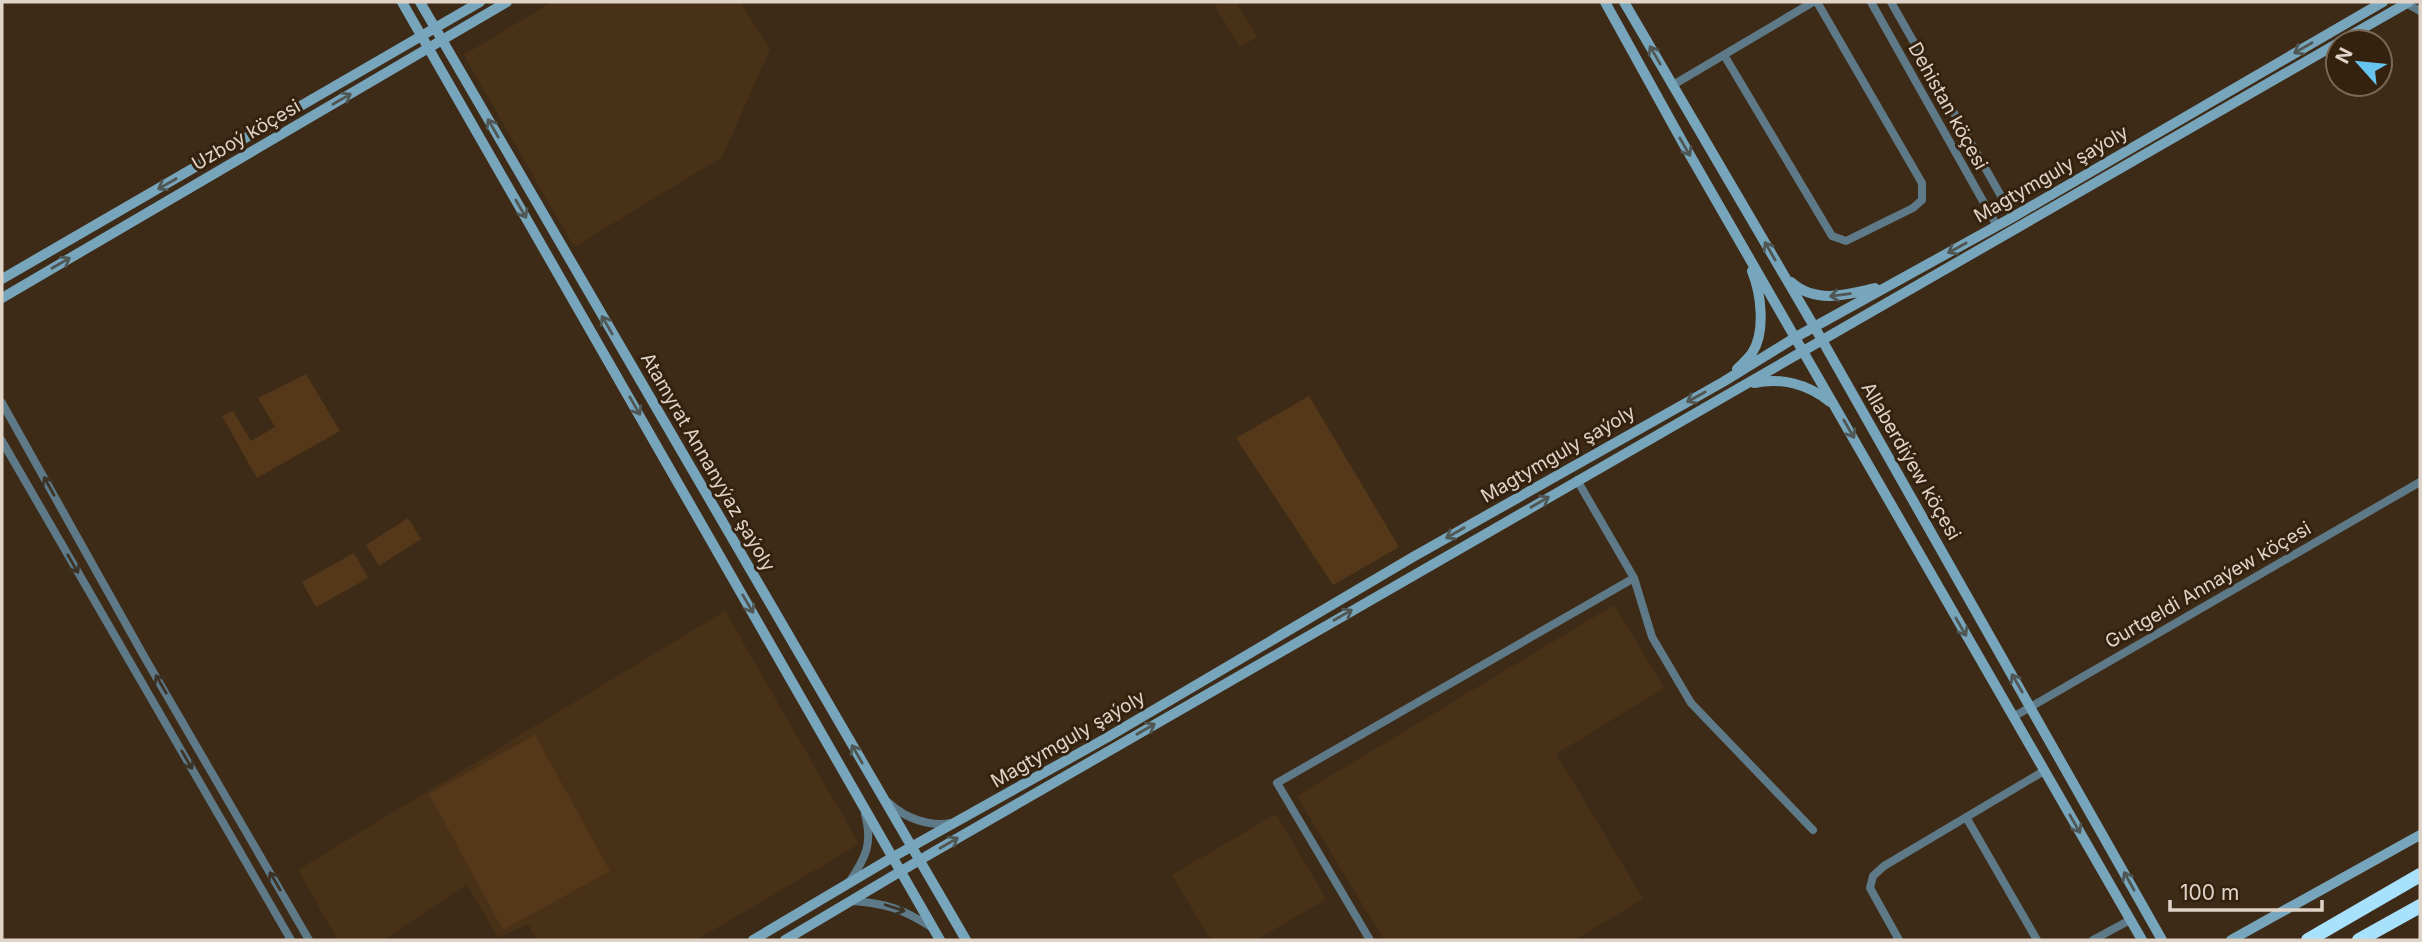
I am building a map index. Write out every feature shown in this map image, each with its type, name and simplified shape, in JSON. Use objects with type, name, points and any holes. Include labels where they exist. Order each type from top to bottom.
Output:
[{"type":"highway","points":[[2308,940],[2420,875]]},
{"type":"highway","points":[[2359,940],[2420,906]]},
{"type":"street","name":"Atamyrat Annanyýaz şaýoly","points":[[402,2],[940,940]]},
{"type":"street","name":"Atamyrat Annanyýaz şaýoly","points":[[421,2],[965,940]]},
{"type":"street","name":"Uzboý köçesi","points":[[2,279],[480,2]]},
{"type":"street","name":"Uzboý köçesi","points":[[2,298],[507,2]]},
{"type":"street","name":"Allaberdiýew köçesi","points":[[1605,2],[2142,940]]},
{"type":"street","name":"Allaberdiýew köçesi","points":[[1624,2],[1822,340],[2162,940]]},
{"type":"street","points":[[1673,85],[1724,55],[1815,2],[1922,183],[1922,200],[1913,208],[1846,241],[1832,236],[1724,55]]},
{"type":"street","name":"Dehistan köçesi","points":[[1871,2],[1997,226]]},
{"type":"street","name":"Dehistan köçesi","points":[[1891,2],[2013,217]]},
{"type":"street","name":"Magtymguly şaýoly","points":[[753,940],[893,857],[1108,737],[1448,537],[1723,382],[1796,337],[2013,217],[2383,2]]},
{"type":"street","points":[[2406,2],[2420,11]]},
{"type":"street","name":"Magtymguly şaýoly","points":[[2362,28],[2406,2]]},
{"type":"street","name":"Magtymguly şaýoly","points":[[785,940],[2324,50]]},
{"type":"street","points":[[1723,382],[1753,352],[1758,336],[1760,308],[1756,279],[1737,236]]},
{"type":"street","points":[[1783,274],[1801,291],[1832,297],[1883,286],[1901,279]]},
{"type":"street","points":[[1744,385],[1791,382],[1820,394],[1837,408]]},
{"type":"street","points":[[2,403],[309,940]]},
{"type":"street","points":[[2,441],[291,940]]},
{"type":"street","points":[[1577,480],[1634,578],[1652,637],[1691,703],[1813,830]]},
{"type":"street","name":"Gurtgeldi Annaýew köçesi","points":[[2012,717],[2420,482]]},
{"type":"street","points":[[1370,940],[1277,783],[1634,578]]},
{"type":"street","points":[[1899,940],[1870,888],[1873,876],[1884,866],[2044,771]]},
{"type":"street","points":[[881,795],[895,808],[925,822],[943,825],[957,822]]},
{"type":"street","points":[[848,884],[862,864],[868,847],[870,832],[862,802]]},
{"type":"street","points":[[1966,817],[2037,940]]},
{"type":"street","points":[[2231,940],[2420,835]]},
{"type":"street","points":[[852,901],[887,904],[906,911],[933,929]]},
{"type":"street","points":[[2093,940],[2130,920]]},
{"type":"shaded area","points":[[552,2],[740,2],[770,49],[722,157],[574,247],[464,55]]},
{"type":"shaded area","points":[[1222,2],[1236,2],[1257,37],[1240,47],[1215,6]]},
{"type":"shaded area","points":[[306,374],[340,431],[257,478],[222,416],[233,411],[251,441],[275,427],[258,398]]},
{"type":"shaded area","points":[[1309,396],[1399,547],[1333,585],[1236,438]]},
{"type":"shaded area","points":[[408,518],[421,539],[379,566],[366,545]]},
{"type":"shaded area","points":[[354,553],[368,578],[316,607],[302,582]]},
{"type":"shaded area","points":[[1614,605],[1664,688],[1556,754],[1643,899],[1574,940],[1384,940],[1297,796]]},
{"type":"shaded area","points":[[725,611],[859,844],[696,940],[538,940],[528,924],[498,938],[467,884],[383,940],[338,940],[298,870]]},
{"type":"shaded area","points":[[535,735],[610,871],[503,930],[429,794]]},
{"type":"shaded area","points":[[1276,814],[1326,899],[1256,940],[1211,940],[1172,875]]}]
